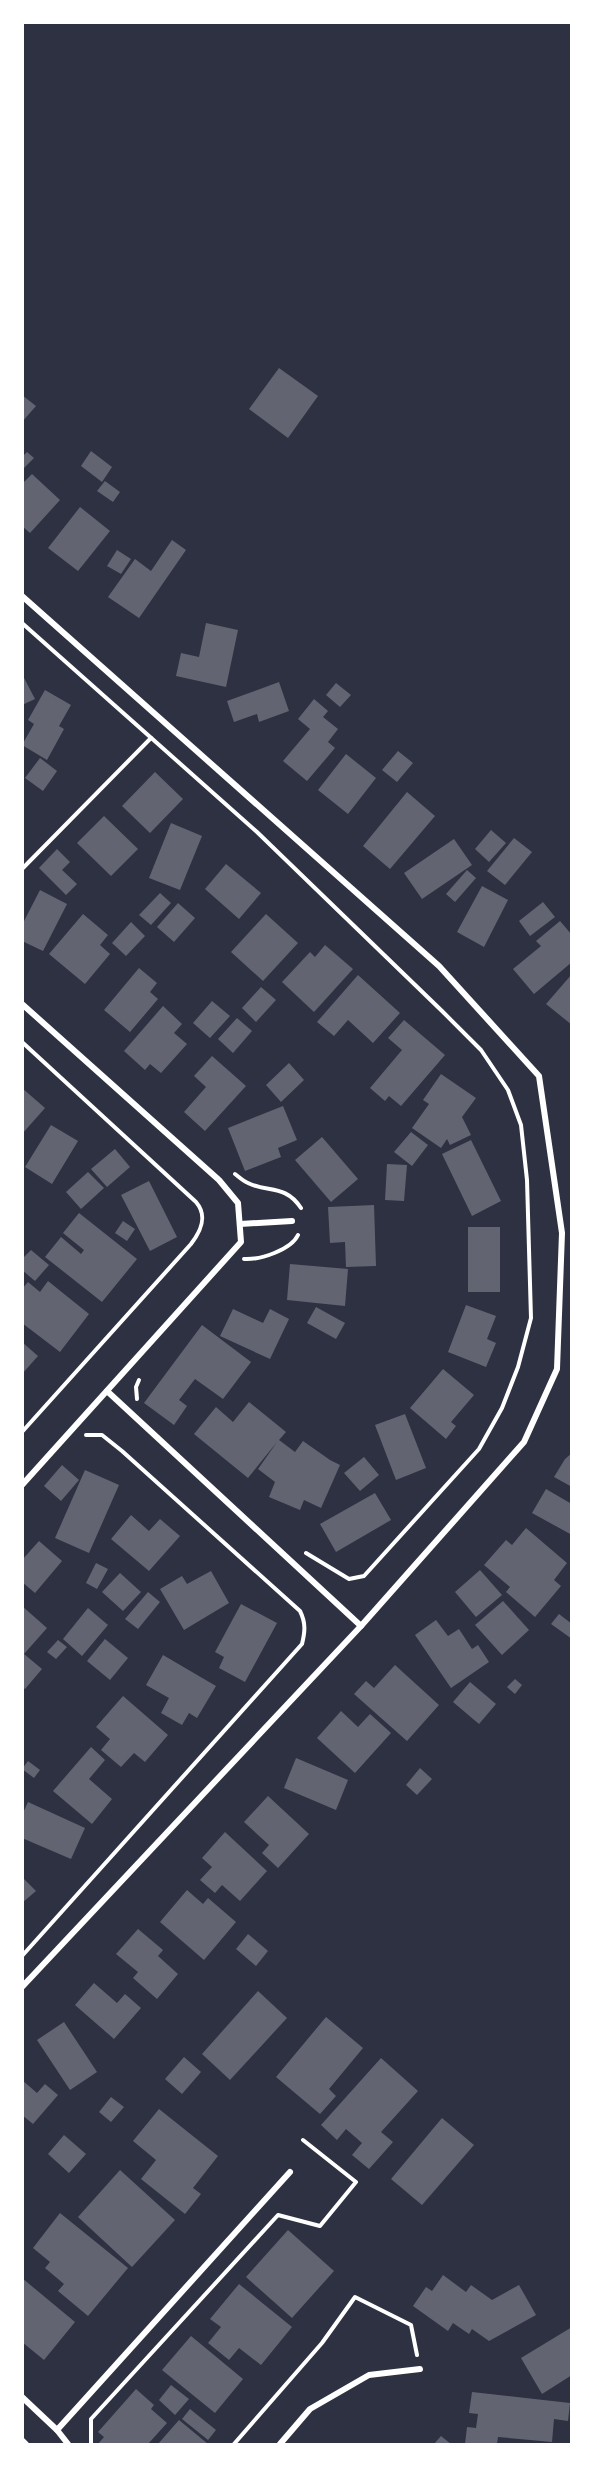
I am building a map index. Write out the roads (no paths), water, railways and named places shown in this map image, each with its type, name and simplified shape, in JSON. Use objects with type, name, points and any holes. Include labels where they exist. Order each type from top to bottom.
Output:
[{"type":"street","points":[[22,596],[439,966],[539,1076],[562,1233],[556,1368],[524,1442],[361,1626],[22,1987]]},
{"type":"street","points":[[22,1004],[219,1180],[238,1203],[241,1242],[22,1485]]},
{"type":"street","points":[[240,1224],[292,1221]]},
{"type":"street","points":[[562,1233],[572,1232]]},
{"type":"street","points":[[107,1391],[361,1626]]},
{"type":"street","points":[[57,2430],[290,2172]]},
{"type":"street","points":[[280,2445],[310,2409],[369,2375],[420,2369]]},
{"type":"street","points":[[22,2397],[57,2430],[68,2445]]}]
